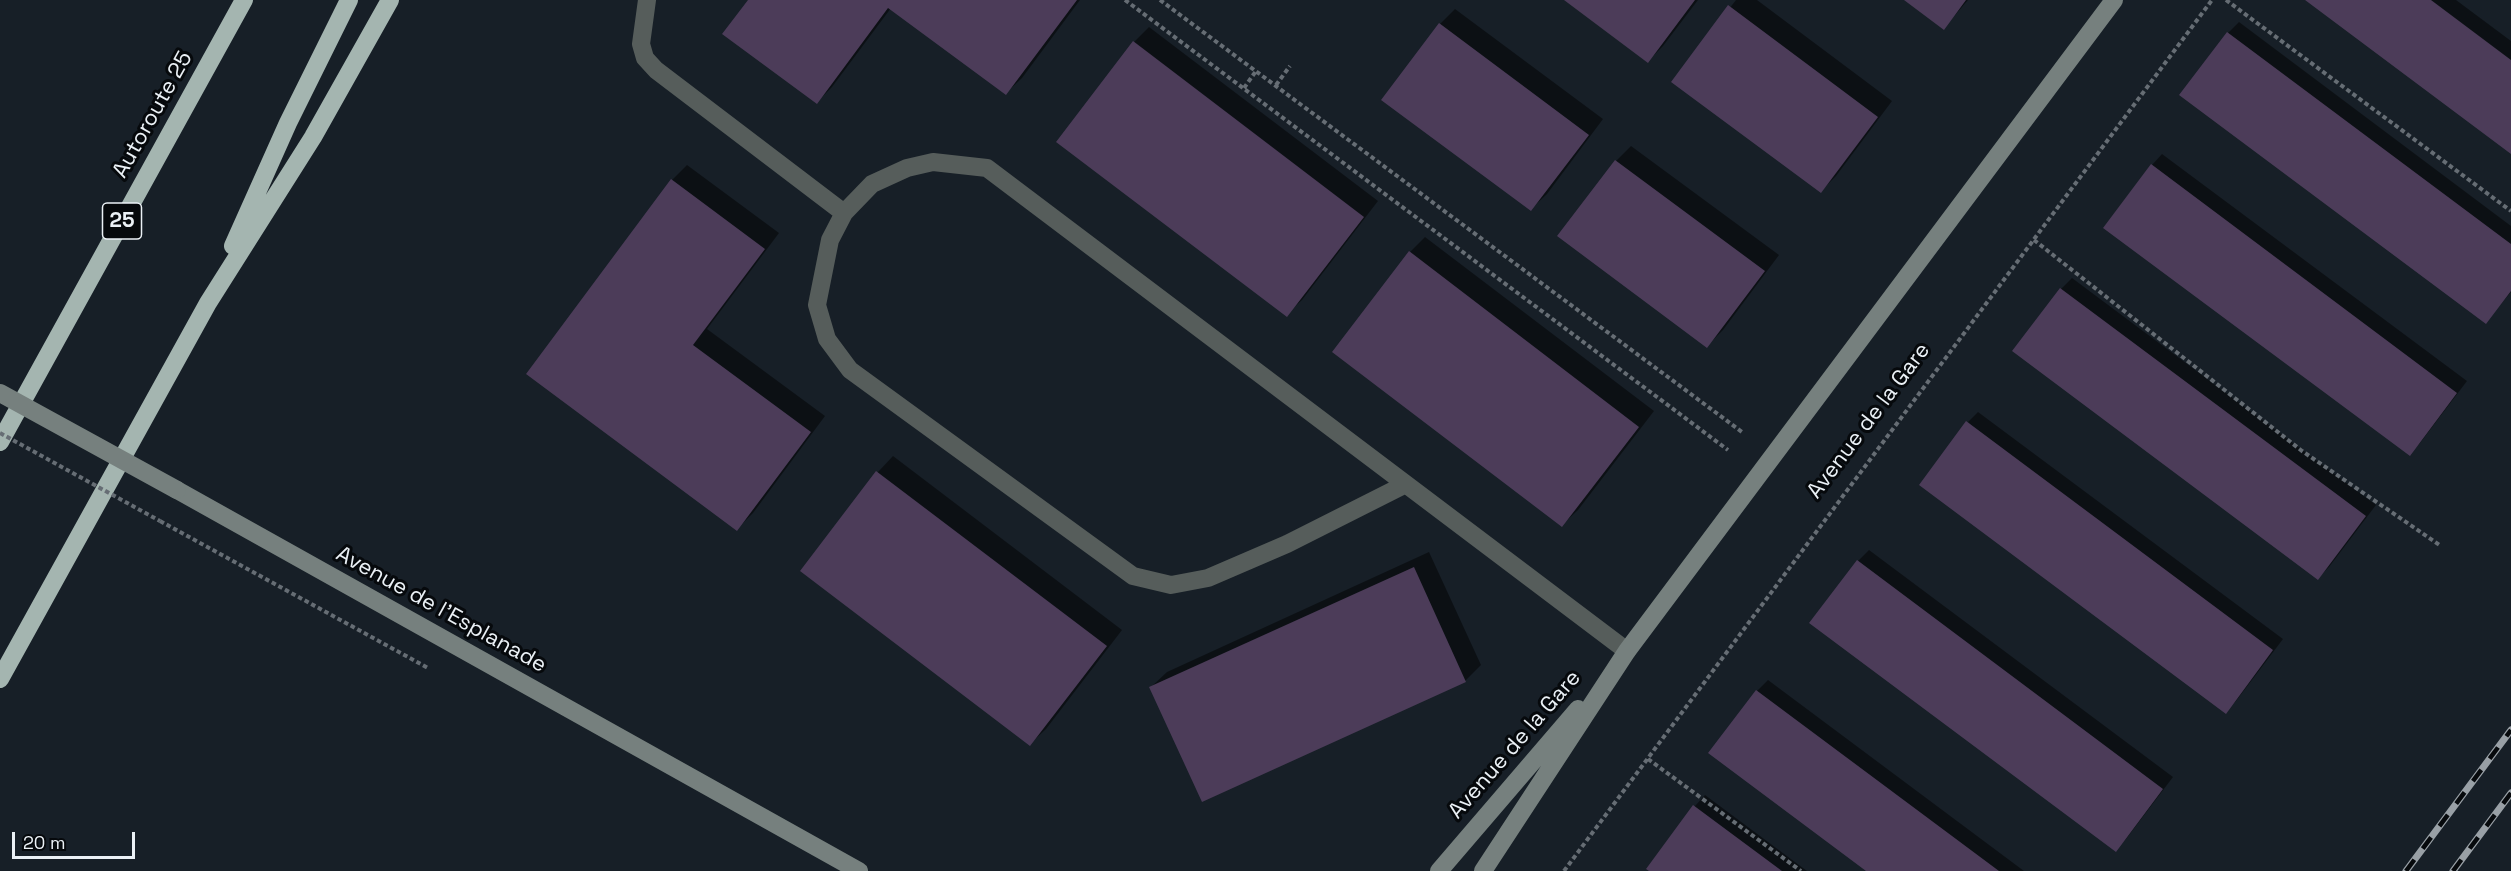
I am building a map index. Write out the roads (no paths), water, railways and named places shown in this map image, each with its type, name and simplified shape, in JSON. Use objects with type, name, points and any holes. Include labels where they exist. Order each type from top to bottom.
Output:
[{"type":"highway","name":"Autoroute 25","points":[[0,442],[244,0]]},
{"type":"highway","points":[[208,303],[288,123],[349,0]]},
{"type":"highway","points":[[0,679],[208,303],[313,138],[390,0]]},
{"type":"street","name":"Avenue de la Gare","points":[[1483,871],[1628,651],[2114,0]]},
{"type":"street","name":"Avenue de l'Esplanade","points":[[0,393],[858,871]]},
{"type":"street","name":"Avenue de la Gare","points":[[1439,871],[1628,651]]},
{"type":"lane","points":[[647,0],[641,44],[645,58],[656,70],[844,213]]},
{"type":"lane","points":[[1406,484],[1287,544],[1208,578],[1171,585],[1133,576],[850,370],[827,339],[817,305],[830,240],[844,213],[872,184],[907,168],[933,162],[987,168],[1628,651]]},
{"type":"railway","points":[[2406,871],[2511,730]]},
{"type":"railway","points":[[2453,871],[2511,793]]}]
